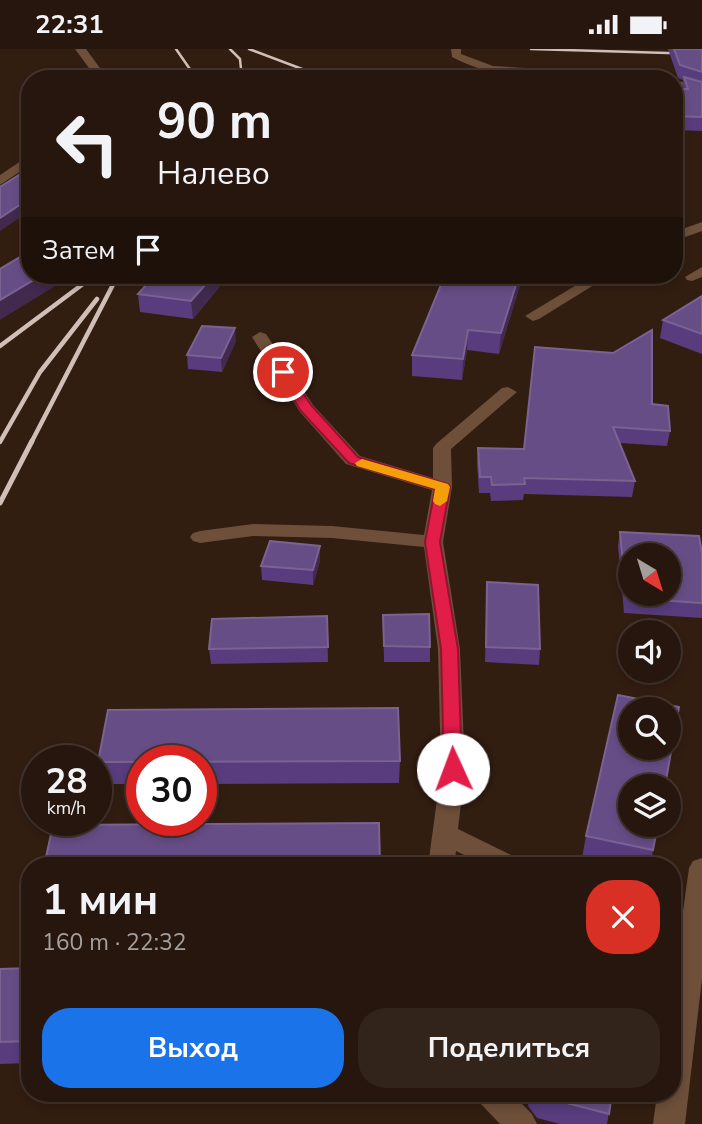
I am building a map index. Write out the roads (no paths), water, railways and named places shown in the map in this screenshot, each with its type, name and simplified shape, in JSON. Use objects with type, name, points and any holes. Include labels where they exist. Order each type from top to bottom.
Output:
[{"type":"street","points":[[80,49],[98,70]]},
{"type":"street","points":[[456,49],[456,55],[467,64],[495,70]]},
{"type":"street","points":[[683,85],[702,90]]},
{"type":"street","points":[[0,181],[21,166]]},
{"type":"street","points":[[683,233],[702,226]]},
{"type":"street","points":[[533,316],[588,284]]},
{"type":"street","points":[[260,337],[306,408],[354,460],[442,487]]},
{"type":"street","points":[[442,857],[453,769],[449,649],[433,542],[442,487],[442,448],[466,425],[508,393]]},
{"type":"street","points":[[200,537],[253,530],[332,532],[433,542]]},
{"type":"street","points":[[445,834],[492,857]]},
{"type":"street","points":[[681,1017],[702,867]]},
{"type":"street","points":[[500,1102],[521,1124]]},
{"type":"street","points":[[669,1124],[671,1102]]},
{"type":"railway","points":[[176,49],[191,70]]},
{"type":"railway","points":[[230,49],[240,59],[241,70]]},
{"type":"railway","points":[[249,49],[305,70]]},
{"type":"railway","points":[[531,49],[702,54]]},
{"type":"railway","points":[[0,346],[83,284]]},
{"type":"railway","points":[[31,443],[113,284]]},
{"type":"railway","points":[[0,442],[40,372],[97,299]]},
{"type":"railway","points":[[0,503],[32,441]]}]
